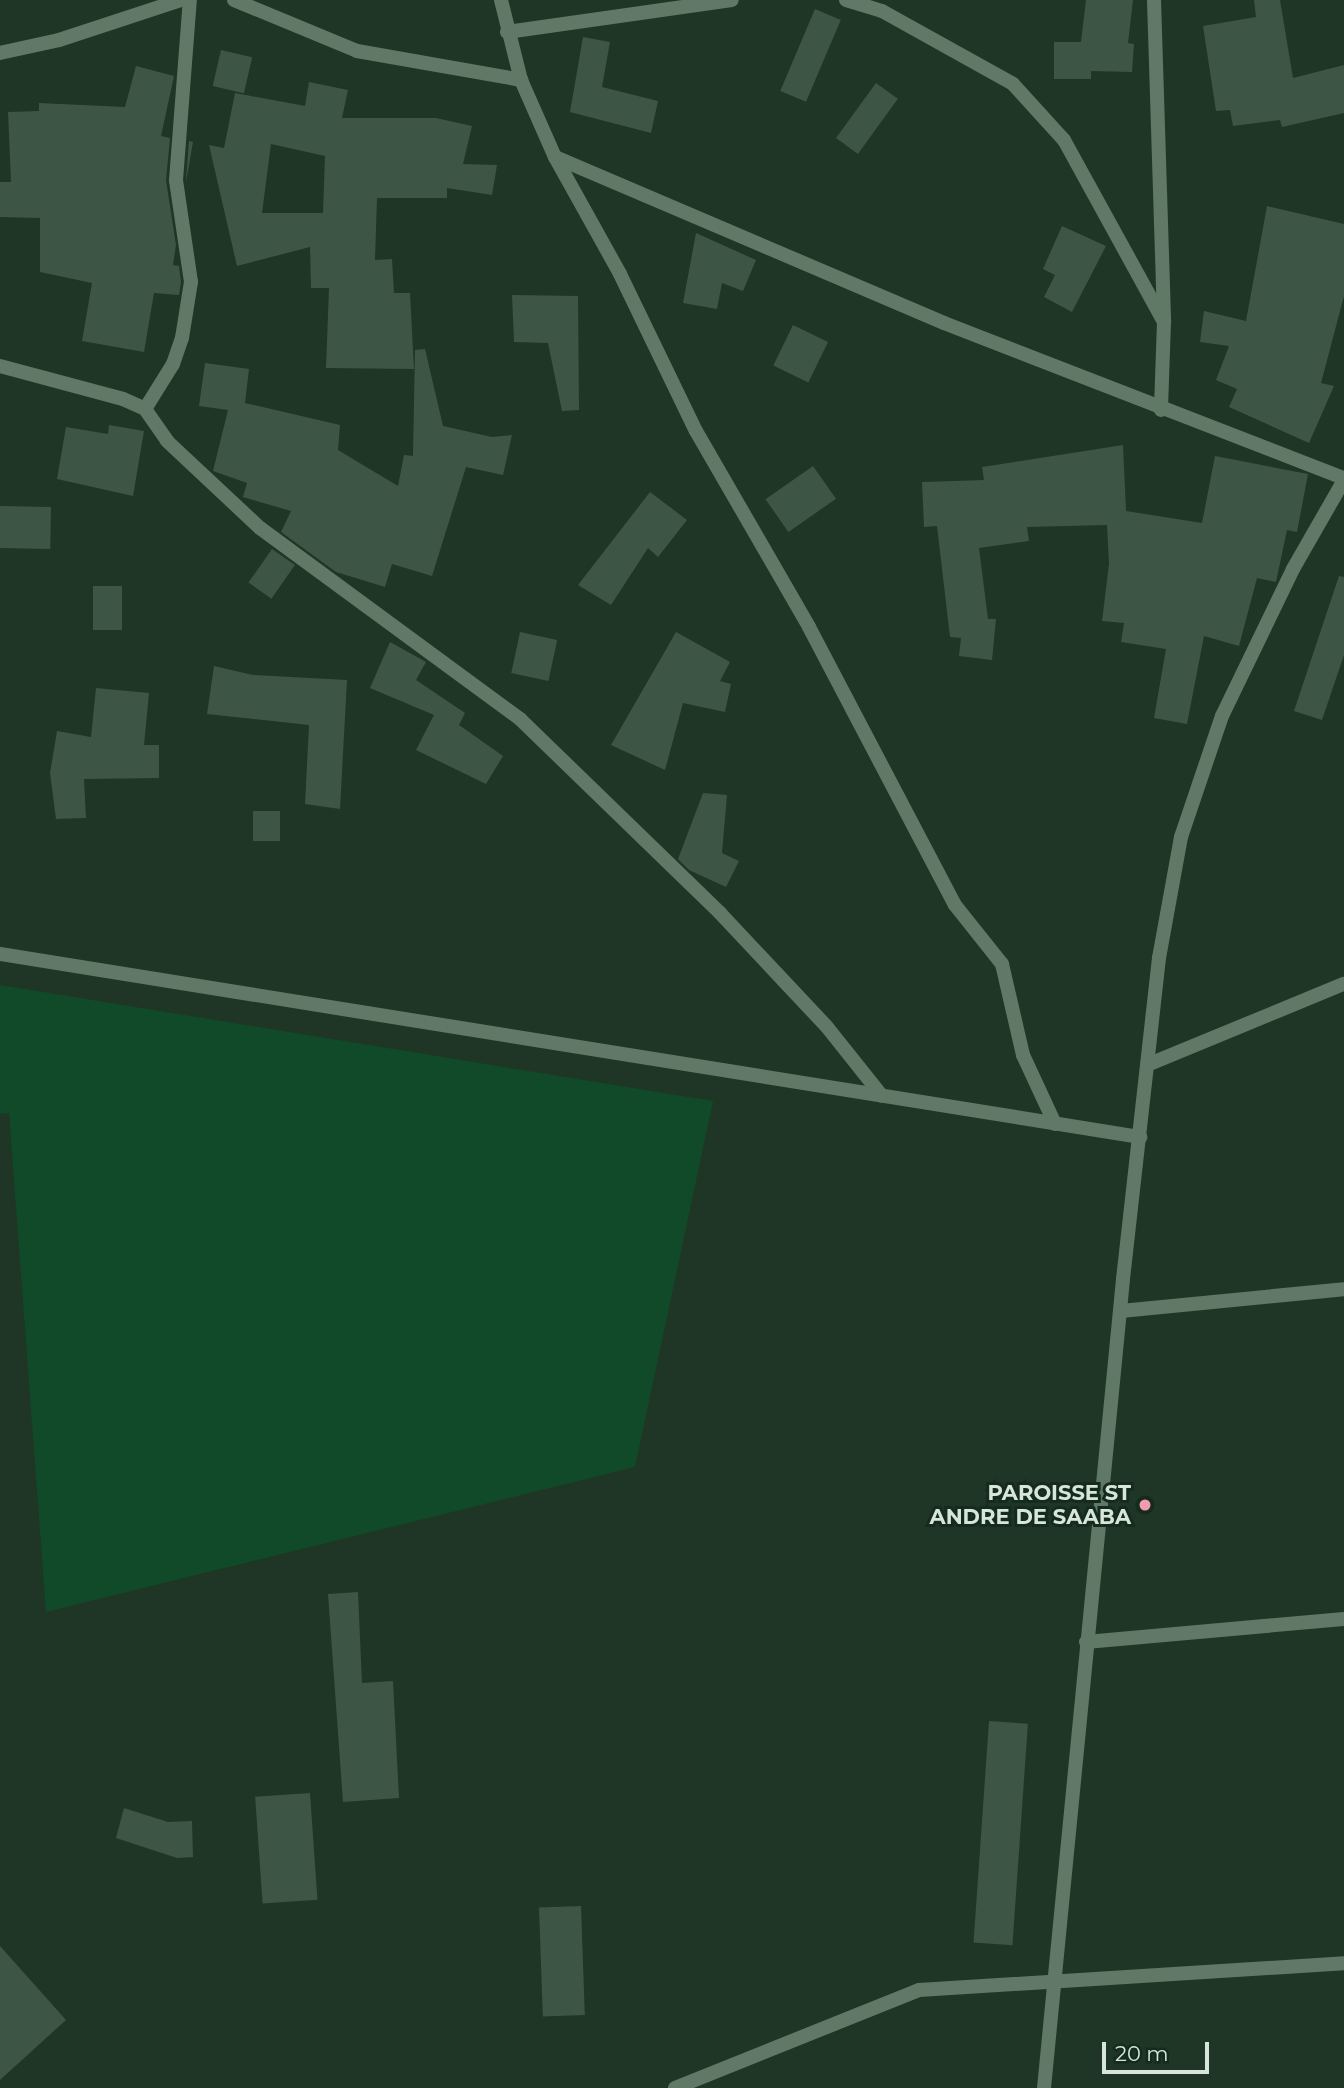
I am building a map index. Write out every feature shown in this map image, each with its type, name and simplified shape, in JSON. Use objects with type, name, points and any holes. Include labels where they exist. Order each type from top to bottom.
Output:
[{"type":"street","points":[[0,53],[59,40],[181,0]]},
{"type":"street","points":[[145,409],[173,364],[189,294],[190,261],[176,180],[190,0]]},
{"type":"street","points":[[234,0],[357,51],[521,80]]},
{"type":"street","points":[[501,0],[521,80],[555,157],[620,274],[696,431],[809,627],[955,905],[1002,964],[1023,1055],[1055,1124]]},
{"type":"street","points":[[508,32],[732,0]]},
{"type":"street","points":[[846,0],[882,11],[1013,84],[1064,140],[1164,322]]},
{"type":"street","points":[[1154,0],[1164,322],[1161,410]]},
{"type":"street","points":[[555,157],[1161,410],[1344,479],[1293,569],[1222,716],[1181,837],[1159,958],[1147,1065],[1086,1642],[1044,2088]]},
{"type":"street","points":[[0,366],[123,399],[145,409],[167,441],[260,528],[439,656],[547,743],[720,913],[827,1027],[882,1096]]},
{"type":"street","points":[[0,954],[1140,1138]]},
{"type":"street","points":[[1147,1065],[1344,984]]},
{"type":"street","points":[[1121,1311],[1344,1289]]},
{"type":"street","points":[[1086,1642],[1344,1619]]},
{"type":"street","points":[[675,2088],[919,1990],[1344,1963]]},
{"type":"green space","points":[[0,985],[713,1101],[635,1467],[46,1612],[9,1113],[0,1114]]},
{"type":"building","points":[[1086,0],[1133,0],[1128,43],[1134,44],[1132,72],[1091,71],[1091,79],[1054,79],[1054,42],[1081,42]]},
{"type":"building","points":[[1254,0],[1280,0],[1293,78],[1344,65],[1344,113],[1282,127],[1280,120],[1233,126],[1230,110],[1216,111],[1203,26],[1256,17]]},
{"type":"building","points":[[815,9],[841,20],[806,102],[780,91]]},
{"type":"building","points":[[583,37],[610,42],[602,87],[658,101],[651,133],[570,112]]},
{"type":"building","points":[[221,50],[252,57],[244,93],[213,86]]},
{"type":"building","points":[[136,66],[174,76],[161,136],[170,138],[166,180],[176,245],[173,265],[179,266],[181,282],[179,295],[154,293],[144,352],[82,341],[92,283],[40,272],[40,218],[0,217],[0,182],[11,182],[8,112],[39,111],[39,103],[125,107]]},
{"type":"building","points":[[309,82],[348,90],[342,118],[436,118],[472,126],[463,164],[497,165],[492,195],[447,188],[447,198],[377,198],[375,260],[392,259],[394,293],[410,293],[414,369],[326,368],[329,288],[311,288],[310,247],[237,266],[209,145],[224,148],[235,93],[305,106]],"holes":[[[271,144],[325,156],[323,213],[262,213]]]},
{"type":"building","points":[[876,83],[898,99],[858,154],[836,138]]},
{"type":"building","points":[[189,141],[193,142],[186,182],[186,180]]},
{"type":"building","points":[[1267,206],[1344,224],[1344,296],[1321,383],[1334,386],[1309,443],[1229,407],[1237,389],[1216,380],[1229,346],[1200,342],[1204,311],[1246,321]]},
{"type":"building","points":[[1062,226],[1106,246],[1072,312],[1044,297],[1055,275],[1043,269]]},
{"type":"building","points":[[696,233],[756,260],[743,291],[722,283],[717,309],[683,303]]},
{"type":"building","points":[[512,295],[578,296],[579,410],[562,411],[548,343],[514,342]]},
{"type":"building","points":[[793,325],[828,342],[808,383],[773,365]]},
{"type":"building","points":[[425,349],[443,426],[492,437],[512,435],[503,475],[466,467],[432,576],[392,564],[385,587],[336,572],[281,532],[291,511],[243,497],[247,483],[213,471],[228,410],[199,406],[205,363],[249,369],[245,403],[340,425],[338,450],[398,486],[404,455],[413,456],[415,350]]},
{"type":"building","points":[[109,425],[144,431],[133,496],[57,479],[66,427],[108,434]]},
{"type":"building","points":[[1123,445],[1126,511],[1202,523],[1215,456],[1308,474],[1297,532],[1287,530],[1276,582],[1257,578],[1239,646],[1204,636],[1187,724],[1154,718],[1166,649],[1121,642],[1124,623],[1102,621],[1109,564],[1107,525],[1027,527],[1029,541],[979,548],[988,619],[996,619],[992,660],[959,656],[961,638],[950,637],[937,526],[924,527],[922,482],[984,480],[982,467]]},
{"type":"building","points":[[813,466],[836,499],[788,532],[765,499]]},
{"type":"building","points":[[650,492],[687,520],[658,557],[648,548],[611,605],[578,585]]},
{"type":"building","points":[[0,506],[51,507],[50,549],[0,548]]},
{"type":"building","points":[[272,549],[295,565],[271,599],[248,583]]},
{"type":"building","points":[[1339,576],[1344,577],[1344,655],[1322,720],[1294,711]]},
{"type":"building","points":[[93,586],[122,586],[122,630],[93,630]]},
{"type":"building","points":[[520,632],[557,640],[548,681],[511,673]]},
{"type":"building","points":[[676,632],[730,662],[720,681],[731,684],[725,712],[683,703],[665,770],[611,745]]},
{"type":"building","points":[[390,642],[426,662],[416,680],[465,713],[459,725],[503,756],[486,784],[416,750],[434,715],[370,688]]},
{"type":"building","points":[[214,666],[253,675],[347,680],[340,809],[305,804],[309,725],[207,714]]},
{"type":"building","points":[[96,688],[149,693],[144,745],[159,745],[159,778],[84,779],[86,818],[56,819],[50,773],[57,731],[91,737]]},
{"type":"building","points":[[703,793],[727,795],[722,853],[739,861],[726,887],[689,870],[678,859]]},
{"type":"building","points":[[253,811],[280,811],[280,841],[253,841]]},
{"type":"building","points":[[358,1592],[362,1683],[393,1681],[399,1798],[343,1802],[328,1594]]},
{"type":"building","points":[[989,1721],[1028,1724],[1012,1945],[974,1942]]},
{"type":"building","points":[[310,1793],[317,1900],[263,1904],[255,1797]]},
{"type":"building","points":[[124,1808],[168,1822],[192,1821],[193,1857],[177,1858],[116,1838]]},
{"type":"building","points":[[581,1906],[585,2015],[543,2016],[539,1907]]},
{"type":"building","points":[[0,1946],[66,2020],[0,2080]]},
{"type":"place","name":"PAROISSE ST ANDRE DE SAABA","points":[[1145,1505]]}]
